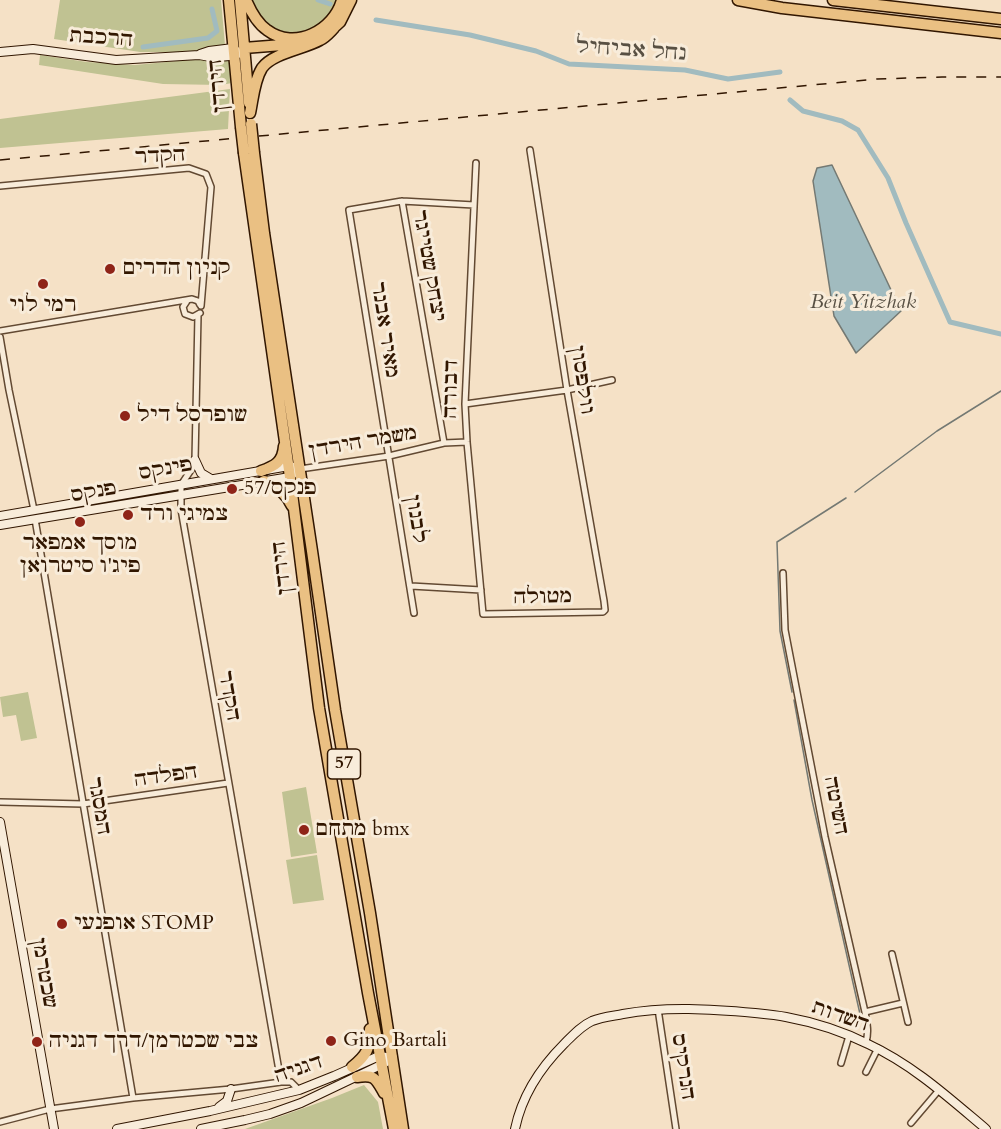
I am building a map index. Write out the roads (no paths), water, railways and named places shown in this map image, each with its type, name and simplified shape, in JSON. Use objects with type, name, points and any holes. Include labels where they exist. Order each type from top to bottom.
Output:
[{"type":"highway","points":[[229,0],[231,27],[237,41],[237,51],[308,41],[327,34],[334,28]]},
{"type":"highway","name":"הירדן","points":[[240,0],[237,51],[247,121]]},
{"type":"highway","points":[[246,0],[254,17],[267,30],[289,38],[307,36],[322,29],[335,16],[342,0]]},
{"type":"highway","points":[[247,121],[263,67],[279,57],[325,37],[345,15],[351,0]]},
{"type":"highway","points":[[738,0],[782,8],[1001,33]]},
{"type":"highway","points":[[833,0],[1001,19]]},
{"type":"highway","name":"הירדן","points":[[237,51],[246,72],[249,153],[284,434],[312,551],[335,710],[370,913],[403,1129]]},
{"type":"highway","name":"הירדן","points":[[249,153],[264,233],[319,708],[380,1061],[394,1129]]},
{"type":"highway","points":[[284,434],[281,459],[262,476],[289,499],[295,513]]},
{"type":"highway","points":[[368,993],[370,1042],[355,1072],[374,1078],[389,1103]]},
{"type":"street","name":"הרכבת","points":[[0,52],[33,49],[116,60],[199,55],[209,51],[237,51]]},
{"type":"street","name":"וולפסון","points":[[530,150],[567,390],[606,610],[603,612]]},
{"type":"street","name":"דבורה","points":[[476,163],[465,405],[483,614]]},
{"type":"street","name":"הקדר","points":[[0,186],[189,168],[206,174],[211,187],[201,306]]},
{"type":"street","points":[[402,201],[474,205]]},
{"type":"street","name":"מאיר אבנר","points":[[389,456],[349,210],[402,201]]},
{"type":"street","name":"יצחק שטייגר","points":[[402,201],[444,443]]},
{"type":"street","points":[[0,331],[190,300],[198,301],[201,311],[198,315],[190,317],[185,314],[184,304],[190,300],[203,287]]},
{"type":"street","points":[[168,304],[183,309]]},
{"type":"street","name":"הקדר","points":[[198,315],[195,460],[181,485],[181,509],[281,1082]]},
{"type":"street","name":"המסגר","points":[[0,337],[35,514],[133,1098]]},
{"type":"street","points":[[465,405],[567,390],[612,380]]},
{"type":"street","name":"משמר הירדן","points":[[293,471],[389,456],[444,443],[467,442]]},
{"type":"street","name":"לבנון","points":[[389,456],[414,613]]},
{"type":"street","points":[[195,460],[201,473],[212,479]]},
{"type":"street","name":"פינקס","points":[[0,516],[35,514],[212,479],[262,476],[293,471]]},
{"type":"street","name":"פנקס","points":[[0,525],[35,514],[181,495],[262,476]]},
{"type":"street","name":"השיטה","points":[[783,573],[785,630],[825,837],[865,1012],[868,1035],[866,1042]]},
{"type":"street","points":[[411,586],[481,590]]},
{"type":"street","name":"מטולה","points":[[483,614],[603,612]]},
{"type":"street","name":"הפלדה","points":[[0,802],[83,804],[228,783]]},
{"type":"street","name":"שכטרמן","points":[[0,822],[54,1129]]},
{"type":"street","points":[[892,954],[908,1022]]},
{"type":"street","points":[[865,1012],[903,1003]]},
{"type":"street","name":"השדות","points":[[515,1129],[518,1113],[532,1082],[552,1056],[582,1027],[610,1016],[658,1009],[736,1011],[786,1017],[866,1042],[898,1059],[940,1090],[986,1129]]},
{"type":"street","name":"הנרקיס","points":[[658,1009],[676,1129]]},
{"type":"street","points":[[841,1063],[849,1036]]},
{"type":"street","points":[[866,1072],[878,1048]]},
{"type":"street","points":[[380,1061],[393,1058]]},
{"type":"street","name":"דגניה","points":[[201,1129],[270,1114],[301,1103],[355,1072],[380,1061]]},
{"type":"street","name":"דגניה","points":[[117,1129],[210,1111],[299,1090],[334,1076],[355,1072]]},
{"type":"street","points":[[0,1122],[50,1109],[281,1082],[291,1082],[299,1090]]},
{"type":"street","points":[[210,1111],[227,1101],[231,1089]]},
{"type":"street","points":[[911,1123],[940,1090]]},
{"type":"water","name":"Beit Yitzhak","points":[[832,165],[901,311],[856,353],[834,316],[813,181],[817,168]]},
{"type":"waterway","points":[[318,0],[330,4]]},
{"type":"waterway","points":[[143,47],[208,38],[217,31],[212,9]]},
{"type":"waterway","name":"נחל אביחיל","points":[[376,20],[470,35],[536,51],[569,64],[685,70],[728,79],[780,72]]},
{"type":"waterway","name":"נחל אביחיל","points":[[790,100],[803,111],[842,121],[858,130],[888,178],[950,322],[1001,334]]},
{"type":"waterway","points":[[855,492],[937,431],[1001,391]]},
{"type":"waterway","points":[[792,692],[780,631],[777,542],[846,498]]},
{"type":"waterway","points":[[794,700],[812,800],[860,1014]]},
{"type":"railway","points":[[0,160],[877,79],[1001,77]]},
{"type":"place","name":"קניון הדרים","points":[[110,269]]},
{"type":"place","name":"רמי לוי","points":[[43,284]]},
{"type":"place","name":"שופרסל דיל","points":[[125,416]]},
{"type":"place","name":"פנקס/57","points":[[232,489]]},
{"type":"place","name":"צמיגי ורד","points":[[128,515]]},
{"type":"place","name":"מוסך אמפאר פיג'ו סיטרואן","points":[[80,522]]},
{"type":"place","name":"מתחם bmx","points":[[304,830]]},
{"type":"place","name":"אופנעי STOMP","points":[[62,924]]},
{"type":"place","name":"Gino Bartali","points":[[331,1041]]},
{"type":"place","name":"צבי שכטרמן/דרך דגניה","points":[[37,1042]]}]
